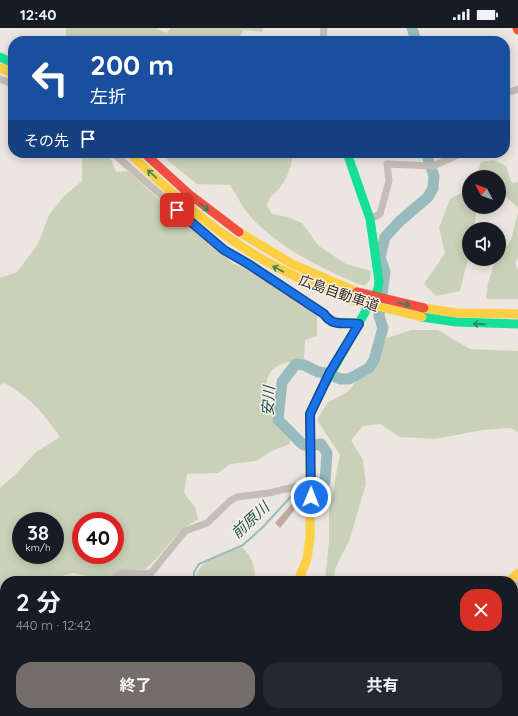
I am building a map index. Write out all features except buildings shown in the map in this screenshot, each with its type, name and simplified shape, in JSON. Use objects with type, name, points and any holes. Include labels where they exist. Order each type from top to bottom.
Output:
[{"type":"main road","name":"広島自動車道","points":[[135,158],[202,218],[234,242],[293,277],[352,300],[423,313],[518,314]]},
{"type":"main road","name":"広島自動車道","points":[[150,158],[208,210],[239,233],[270,253],[298,268],[357,292],[456,322],[518,324]]},
{"type":"main road","points":[[300,576],[307,559],[310,538],[310,414],[330,374],[378,289],[380,281],[370,219],[349,158]]},
{"type":"street","points":[[119,158],[224,250],[250,265],[318,310],[329,321],[339,324],[349,322],[359,324]]},
{"type":"street","points":[[370,219],[380,214],[389,181],[387,164],[431,166],[450,158]]},
{"type":"street","points":[[115,576],[124,572],[143,575],[151,573],[185,531],[207,523],[230,501],[237,497],[269,493],[311,483]]},
{"type":"green space","points":[[66,28],[156,28],[167,33],[170,28],[263,28],[262,32],[244,30],[240,36],[66,36]]},
{"type":"green space","points":[[82,158],[110,158],[116,172],[128,171],[167,207],[234,264],[251,270],[317,314],[317,336],[305,340],[304,361],[282,364],[274,369],[269,375],[267,382],[266,390],[274,424],[290,437],[290,444],[274,450],[256,461],[230,464],[218,473],[187,474],[184,493],[195,507],[198,519],[181,531],[144,570],[123,570],[111,576],[87,576],[73,573],[61,576],[0,576],[0,488],[15,475],[36,452],[60,437],[48,420],[29,400],[5,383],[0,385],[0,278],[17,272],[38,244],[49,215],[64,196],[82,181]]},
{"type":"green space","points":[[166,158],[292,158],[286,179],[270,198],[267,206],[272,214],[288,217],[302,223],[319,246],[346,264],[371,271],[370,280],[364,286],[318,266],[275,239],[262,228],[244,209],[230,185],[197,184],[168,161]]},
{"type":"green space","points":[[494,160],[506,166],[512,183],[518,182],[518,208],[506,197],[506,170],[478,170],[481,162]]},
{"type":"green space","points":[[462,193],[462,214],[476,214],[475,222],[462,222],[462,266],[466,266],[460,291],[436,296],[424,284],[445,253],[439,228],[450,199]]},
{"type":"green space","points":[[518,212],[518,258],[515,262],[518,270],[518,299],[486,299],[488,283],[494,266],[506,266],[506,246],[511,240]]},
{"type":"green space","points":[[411,330],[438,330],[470,349],[518,351],[518,432],[511,428],[483,430],[435,439],[400,437],[380,424],[363,426],[351,440],[363,460],[366,484],[349,541],[335,569],[334,576],[326,576],[329,541],[329,512],[340,455],[317,420],[327,403],[349,391],[387,338]]},
{"type":"green space","points":[[242,547],[252,562],[255,576],[197,576],[200,567],[212,558]]},
{"type":"waterway","name":"安川","points":[[412,28],[414,36]]},
{"type":"waterway","name":"安川","points":[[314,490],[325,482],[327,453],[321,444],[310,446],[303,444],[278,420],[282,382],[296,364],[304,365],[318,372],[327,373],[340,379],[349,379],[369,368],[374,360],[383,328],[379,316],[385,272],[380,257],[385,237],[400,221],[428,197],[433,188],[434,176],[428,158]]},
{"type":"waterway","name":"前原川","points":[[194,576],[194,572],[199,564],[243,545],[263,527],[295,492],[308,491]]},
{"type":"traffic: fast","points":[[0,57],[8,61]]},
{"type":"traffic: fast","points":[[321,391],[378,289],[379,281],[370,219],[349,158]]},
{"type":"traffic: fast","points":[[422,317],[456,322],[518,324]]},
{"type":"traffic: slow","points":[[0,68],[8,71]]},
{"type":"traffic: slow","points":[[134,158],[171,192],[231,240],[272,265],[298,278],[352,300]]},
{"type":"traffic: slow","points":[[239,232],[292,264],[357,292]]},
{"type":"traffic: slow","points":[[352,300],[422,317]]},
{"type":"traffic: slow","points":[[424,308],[457,313],[518,314]]},
{"type":"traffic: slow","points":[[300,576],[307,559],[310,538],[310,414],[321,391]]},
{"type":"traffic: slow","points":[[515,576],[518,573]]},
{"type":"traffic: jam","points":[[149,158],[189,194],[239,232]]},
{"type":"traffic: jam","points":[[357,292],[424,308]]},
{"type":"route","points":[[177,210],[224,250],[250,265],[324,314],[329,321],[339,324],[349,322],[359,324],[355,328],[330,372],[310,414],[311,497]]}]
